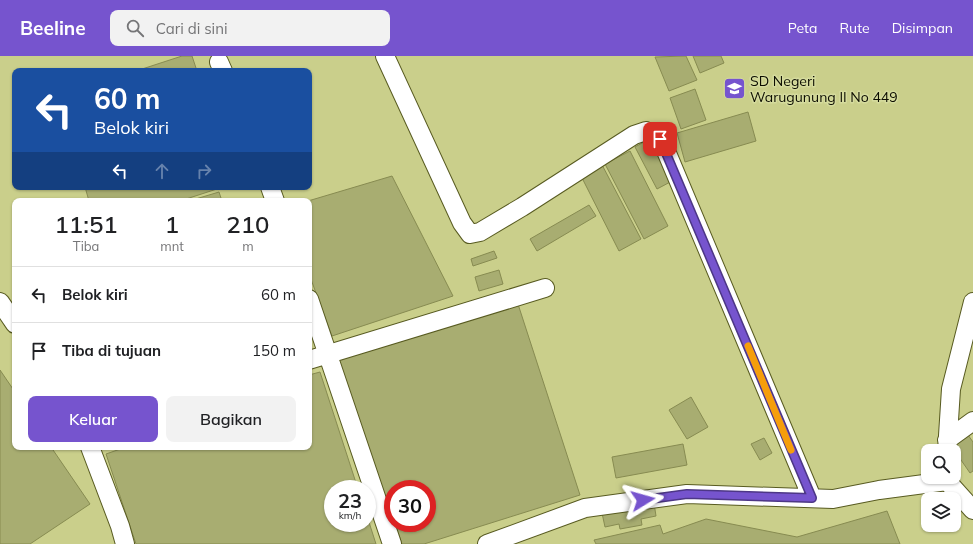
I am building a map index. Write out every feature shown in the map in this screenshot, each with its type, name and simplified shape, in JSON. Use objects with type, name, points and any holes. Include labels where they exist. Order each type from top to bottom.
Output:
[{"type":"street","points":[[385,56],[462,223],[470,234],[480,232],[522,207],[634,134],[646,131],[660,139],[812,498]]},
{"type":"street","points":[[312,359],[545,288]]},
{"type":"street","points":[[0,302],[12,320]]},
{"type":"street","points":[[947,444],[951,389],[973,302]]},
{"type":"street","points":[[312,308],[392,544]]},
{"type":"street","points":[[949,444],[973,421]]},
{"type":"street","points":[[91,450],[120,526],[125,544]]},
{"type":"street","points":[[488,544],[585,508],[679,495],[833,499],[921,483]]},
{"type":"street","points":[[952,484],[973,510]]},
{"type":"shaded area","points":[[0,56],[973,56],[973,544],[0,544]]},
{"type":"building","points":[[182,56],[192,56],[196,68],[145,68]]},
{"type":"building","points":[[686,56],[697,80],[669,91],[655,57]]},
{"type":"building","points":[[693,56],[721,56],[724,63],[700,73]]},
{"type":"building","points":[[695,89],[706,120],[681,129],[670,98]]},
{"type":"building","points":[[748,112],[756,141],[685,162],[677,133]]},
{"type":"building","points":[[651,138],[674,180],[657,189],[635,147]]},
{"type":"building","points":[[630,151],[668,226],[644,239],[605,164]]},
{"type":"building","points":[[600,161],[641,239],[619,251],[579,172]]},
{"type":"building","points":[[392,176],[453,296],[332,336],[312,282],[312,200]]},
{"type":"building","points":[[86,190],[214,190],[189,198],[88,198]]},
{"type":"building","points":[[219,192],[221,198],[199,198]]},
{"type":"building","points":[[589,205],[596,216],[537,251],[530,239]]},
{"type":"building","points":[[494,251],[497,258],[473,266],[471,259]]},
{"type":"building","points":[[499,270],[503,284],[479,291],[475,277]]},
{"type":"building","points":[[517,301],[580,495],[424,544],[402,544],[398,532],[436,532],[436,480],[384,480],[384,492],[337,359]]},
{"type":"building","points":[[0,370],[12,388],[12,450],[53,450],[90,504],[30,544],[0,544]]},
{"type":"building","points":[[320,372],[355,480],[324,480],[324,532],[372,532],[376,544],[136,544],[106,454],[117,450],[312,450],[312,374]]},
{"type":"building","points":[[691,397],[708,427],[687,439],[669,410]]},
{"type":"building","points":[[968,435],[973,442],[973,471],[970,473],[961,460],[961,444],[956,444]]},
{"type":"building","points":[[764,438],[772,453],[760,460],[751,444]]},
{"type":"building","points":[[683,444],[687,465],[616,478],[612,457]]},
{"type":"building","points":[[654,503],[656,516],[641,519],[642,525],[620,529],[619,524],[605,527],[602,513]]},
{"type":"building","points":[[887,511],[900,544],[596,544],[594,540],[660,525],[663,534],[706,519],[797,537]]},
{"type":"slow traffic","points":[[748,346],[791,450]]},
{"type":"place","name":"SD Negeri Warugunung II No 449","points":[[735,89]]},
{"type":"route","points":[[643,500],[687,494],[812,498],[660,139]]}]
